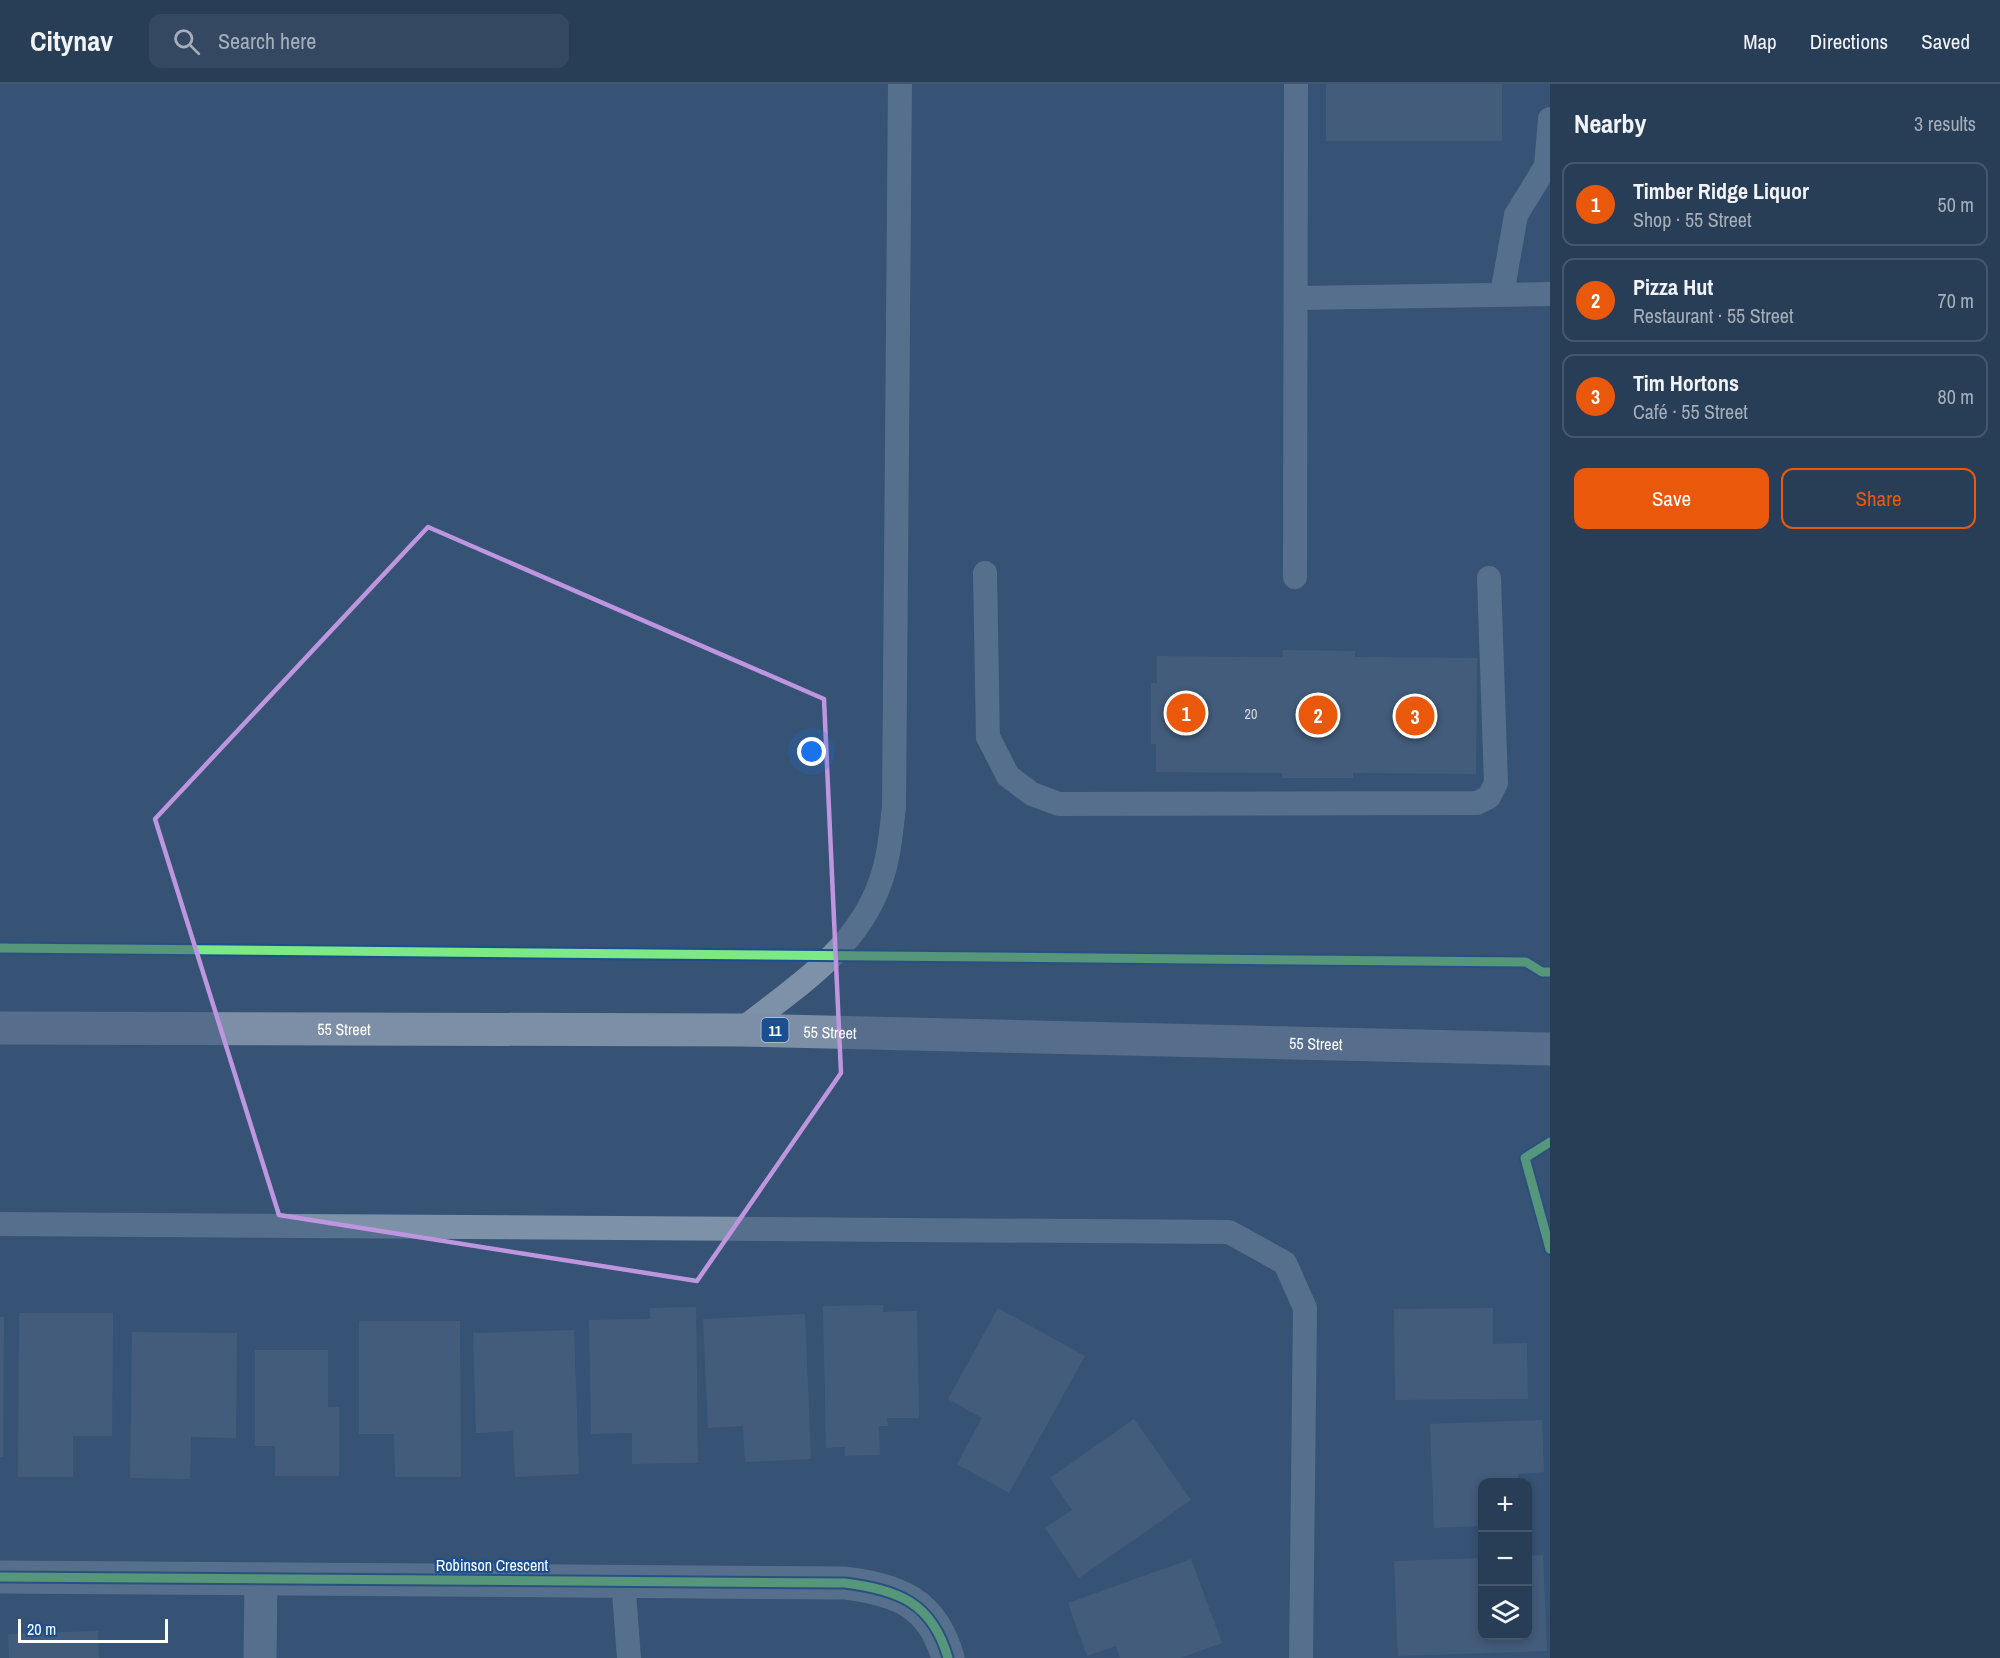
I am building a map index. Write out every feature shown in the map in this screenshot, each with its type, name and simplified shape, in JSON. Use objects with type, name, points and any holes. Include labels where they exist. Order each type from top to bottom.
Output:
[{"type":"main road","name":"55 Street","points":[[0,1028],[741,1030],[1550,1049]]},
{"type":"street","name":"Robinson Crescent","points":[[0,1577],[845,1583],[881,1588],[911,1600],[933,1621],[948,1658]]},
{"type":"street","points":[[260,1658],[261,1579]]},
{"type":"lane","points":[[741,1030],[836,955],[855,931],[872,905],[881,881],[894,807],[900,84]]},
{"type":"lane","points":[[1295,577],[1296,84]]},
{"type":"lane","points":[[1502,294],[1516,215],[1546,166],[1550,119]]},
{"type":"lane","points":[[1296,298],[1550,294]]},
{"type":"lane","points":[[985,573],[988,737],[1008,776],[1032,794],[1059,804],[1477,803],[1489,797],[1496,783],[1489,578]]},
{"type":"lane","points":[[0,1224],[1229,1233],[1285,1263],[1305,1308],[1301,1658]]},
{"type":"lane","points":[[623,1581],[629,1658]]},
{"type":"highlighted area","points":[[428,527],[824,699],[841,1073],[697,1281],[279,1215],[155,819]]},
{"type":"building","points":[[1326,84],[1502,84],[1502,141],[1326,141]]},
{"type":"building","points":[[1283,650],[1355,651],[1355,657],[1477,658],[1476,774],[1353,773],[1353,778],[1282,778],[1282,773],[1156,772],[1156,744],[1151,744],[1151,683],[1157,683],[1157,656],[1282,657]]},
{"type":"building","points":[[883,1305],[883,1312],[917,1311],[919,1418],[887,1418],[888,1426],[879,1426],[880,1455],[845,1456],[845,1447],[826,1448],[823,1306]]},
{"type":"building","points":[[696,1307],[698,1463],[632,1464],[632,1433],[591,1434],[589,1320],[650,1319],[650,1308]]},
{"type":"building","points":[[998,1308],[1085,1356],[1009,1493],[957,1464],[982,1418],[948,1399]]},
{"type":"building","points":[[1493,1308],[1493,1344],[1527,1343],[1528,1399],[1395,1400],[1394,1309]]},
{"type":"building","points":[[19,1313],[113,1313],[112,1436],[73,1436],[73,1477],[18,1477]]},
{"type":"building","points":[[805,1314],[811,1459],[745,1462],[743,1426],[708,1428],[703,1319]]},
{"type":"building","points":[[0,1317],[4,1317],[3,1457],[0,1457]]},
{"type":"building","points":[[359,1321],[460,1321],[461,1477],[395,1477],[394,1434],[359,1434]]},
{"type":"building","points":[[574,1330],[579,1474],[515,1477],[513,1431],[476,1433],[473,1333]]},
{"type":"building","points":[[132,1332],[237,1333],[236,1438],[191,1437],[190,1479],[130,1478]]},
{"type":"building","points":[[255,1350],[328,1350],[328,1407],[339,1407],[339,1476],[275,1476],[275,1446],[255,1446]]},
{"type":"building","points":[[1134,1419],[1191,1500],[1079,1578],[1045,1528],[1072,1510],[1050,1478]]},
{"type":"building","points":[[1542,1420],[1544,1472],[1518,1474],[1518,1478],[1478,1478],[1478,1526],[1434,1528],[1430,1424]]},
{"type":"building","points":[[1543,1555],[1547,1651],[1398,1656],[1394,1561],[1478,1558],[1478,1640],[1532,1640],[1532,1556]]},
{"type":"building","points":[[1191,1559],[1222,1643],[1180,1658],[1120,1658],[1116,1646],[1087,1656],[1068,1603]]},
{"type":"building","points":[[98,1631],[99,1658],[9,1658],[8,1634]]},
{"type":"cycle path","points":[[0,948],[1526,962],[1542,972],[1550,972]]},
{"type":"cycle path","points":[[1550,1142],[1525,1158],[1550,1249]]},
{"type":"cycle path","points":[[0,1577],[845,1583],[881,1590],[910,1602],[933,1624],[948,1658]]},
{"type":"place","name":"Timber Ridge Liquor","points":[[1186,713]]},
{"type":"place","name":"Pizza Hut","points":[[1318,715]]},
{"type":"place","name":"Tim Hortons","points":[[1415,716]]}]
